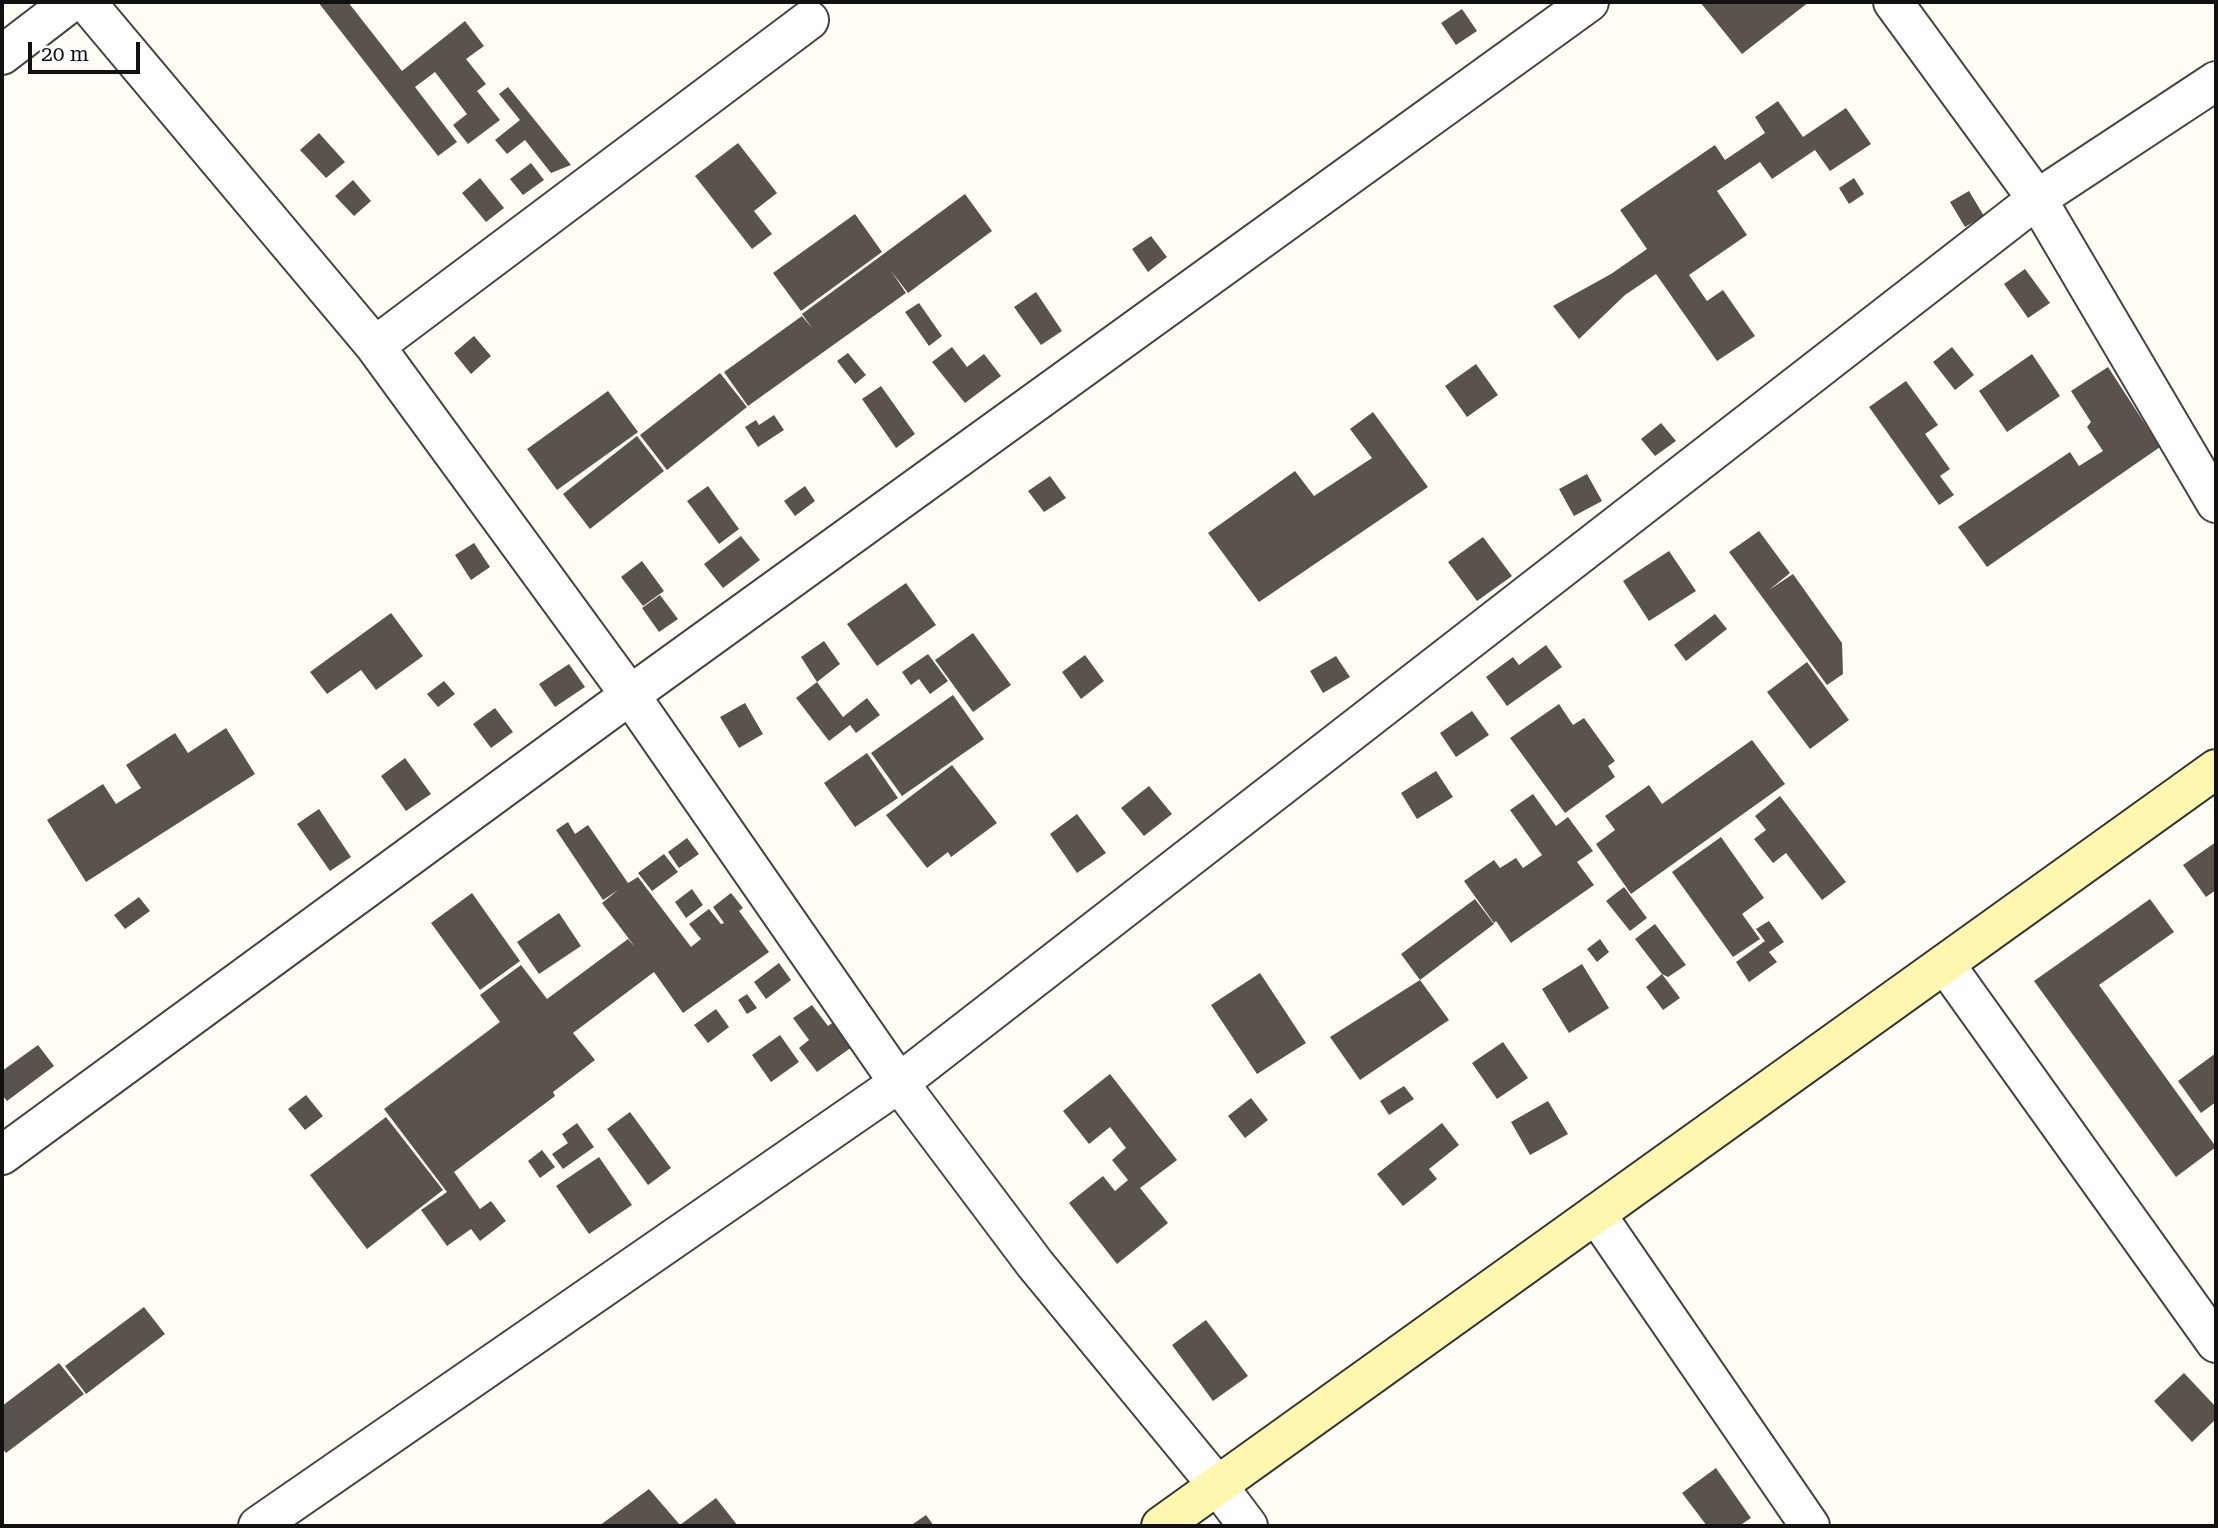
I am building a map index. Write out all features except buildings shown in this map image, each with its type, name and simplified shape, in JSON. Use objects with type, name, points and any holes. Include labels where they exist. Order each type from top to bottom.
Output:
[{"type":"street","points":[[2,55],[71,2]]},
{"type":"street","points":[[86,2],[375,346],[630,695],[899,1083],[1035,1264],[1248,1526]]},
{"type":"street","points":[[2,1155],[630,695],[1589,2]]},
{"type":"street","points":[[1893,2],[2037,199],[2216,503]]},
{"type":"street","points":[[375,346],[809,20]]},
{"type":"street","points":[[258,1526],[899,1083],[2037,199],[2216,81]]},
{"type":"street","points":[[1161,1526],[2216,769]]},
{"type":"street","points":[[1945,964],[2216,1343]]},
{"type":"street","points":[[1596,1214],[1810,1526]]}]
